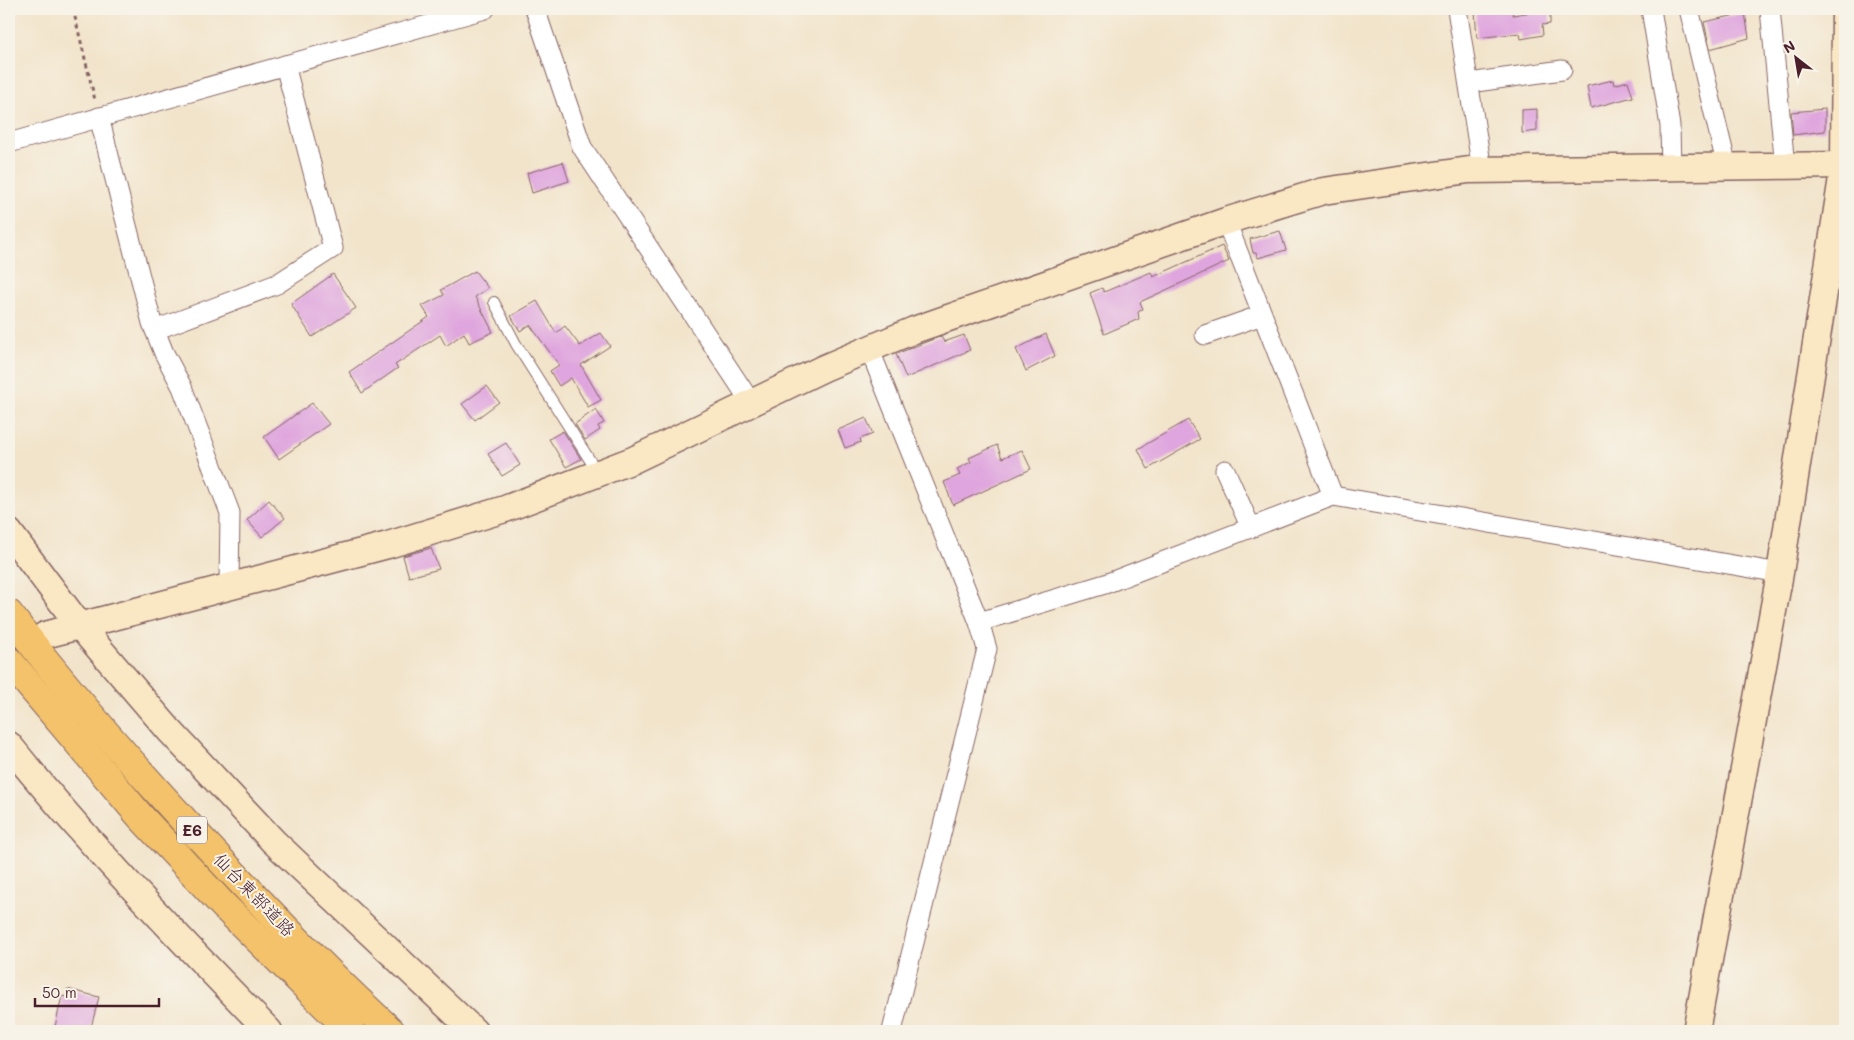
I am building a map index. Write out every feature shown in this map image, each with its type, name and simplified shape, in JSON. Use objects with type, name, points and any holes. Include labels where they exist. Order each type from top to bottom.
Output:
[{"type":"highway","name":"仙台東部道路","points":[[9,614],[98,724],[161,796],[245,886],[358,1001],[391,1031]]},
{"type":"highway","name":"仙台東部道路","points":[[9,661],[140,816],[223,905],[351,1031]]},
{"type":"street","points":[[9,143],[485,9]]},
{"type":"street","points":[[535,9],[582,147],[752,404]]},
{"type":"street","points":[[1457,9],[1482,170]]},
{"type":"street","points":[[1651,9],[1670,126],[1671,169]]},
{"type":"street","points":[[1689,9],[1727,167]]},
{"type":"street","points":[[1770,9],[1785,167]]},
{"type":"street","points":[[1696,1031],[1780,574],[1845,165],[1845,9]]},
{"type":"street","points":[[155,330],[276,284],[333,248],[285,65]]},
{"type":"street","points":[[1468,83],[1562,70]]},
{"type":"street","points":[[99,117],[155,330],[164,353],[182,387],[230,513],[229,586]]},
{"type":"street","points":[[45,635],[445,528],[599,474],[869,348],[978,307],[1226,221],[1323,191],[1482,170],[1671,169],[1845,165]]},
{"type":"street","points":[[1226,221],[1333,496]]},
{"type":"street","points":[[1206,335],[1262,314]]},
{"type":"street","points":[[869,348],[979,622],[987,648],[892,1031]]},
{"type":"street","points":[[1225,470],[1251,528]]},
{"type":"street","points":[[979,622],[1105,584],[1333,496],[1780,574]]},
{"type":"street","points":[[9,532],[79,625],[169,730],[273,841],[474,1031]]},
{"type":"street","points":[[9,746],[78,830],[169,928],[269,1031]]},
{"type":"lane","points":[[494,302],[516,344],[599,474]]},
{"type":"path","points":[[73,9],[99,117]]},
{"type":"building","points":[[1512,9],[1513,15],[1550,9],[1550,24],[1542,25],[1543,35],[1521,39],[1520,33],[1477,38],[1475,11]]},
{"type":"building","points":[[1745,13],[1749,38],[1710,49],[1704,22]]},
{"type":"building","points":[[1613,80],[1614,85],[1628,81],[1633,97],[1591,108],[1587,86]]},
{"type":"building","points":[[1537,109],[1537,131],[1522,133],[1522,110]]},
{"type":"building","points":[[1825,109],[1825,131],[1793,135],[1791,112]]},
{"type":"building","points":[[563,162],[569,181],[532,193],[527,173]]},
{"type":"building","points":[[1280,231],[1286,250],[1258,258],[1256,253],[1253,253],[1250,239]]},
{"type":"building","points":[[1222,246],[1229,261],[1140,302],[1143,309],[1138,312],[1139,319],[1104,334],[1090,293],[1102,288],[1104,292],[1151,272],[1153,277]]},
{"type":"building","points":[[475,271],[488,288],[475,297],[493,332],[469,343],[464,333],[446,346],[440,335],[395,365],[398,368],[362,393],[349,372],[429,317],[422,306],[444,295],[441,290]]},
{"type":"building","points":[[333,274],[356,308],[312,337],[291,304]]},
{"type":"building","points":[[537,301],[556,333],[565,326],[580,346],[601,333],[610,346],[581,365],[601,400],[588,407],[571,378],[559,386],[550,371],[559,365],[530,325],[520,331],[511,316]]},
{"type":"building","points":[[1046,334],[1055,356],[1026,371],[1016,349]]},
{"type":"building","points":[[964,335],[970,350],[906,378],[896,354],[941,336],[944,342]]},
{"type":"building","points":[[487,386],[499,402],[475,420],[462,404]]},
{"type":"building","points":[[312,403],[329,424],[279,459],[264,437]]},
{"type":"building","points":[[596,409],[604,423],[598,426],[600,430],[585,440],[575,424]]},
{"type":"building","points":[[866,418],[873,434],[860,439],[861,442],[845,448],[838,430]]},
{"type":"building","points":[[1188,420],[1200,439],[1148,469],[1138,449]]},
{"type":"building","points":[[563,431],[581,459],[566,467],[549,439]]},
{"type":"building","points":[[506,443],[520,465],[502,476],[488,454]]},
{"type":"building","points":[[997,445],[1002,458],[1022,450],[1031,469],[953,505],[944,482],[960,475],[957,469],[971,462],[969,458]]},
{"type":"building","points":[[269,500],[285,518],[262,537],[247,520]]},
{"type":"building","points":[[431,548],[439,569],[409,577],[403,556]]},
{"type":"building","points":[[67,989],[99,997],[90,1031],[54,1031],[62,996],[66,997]]},
{"type":"tunnel","points":[[9,645],[39,637]]}]
